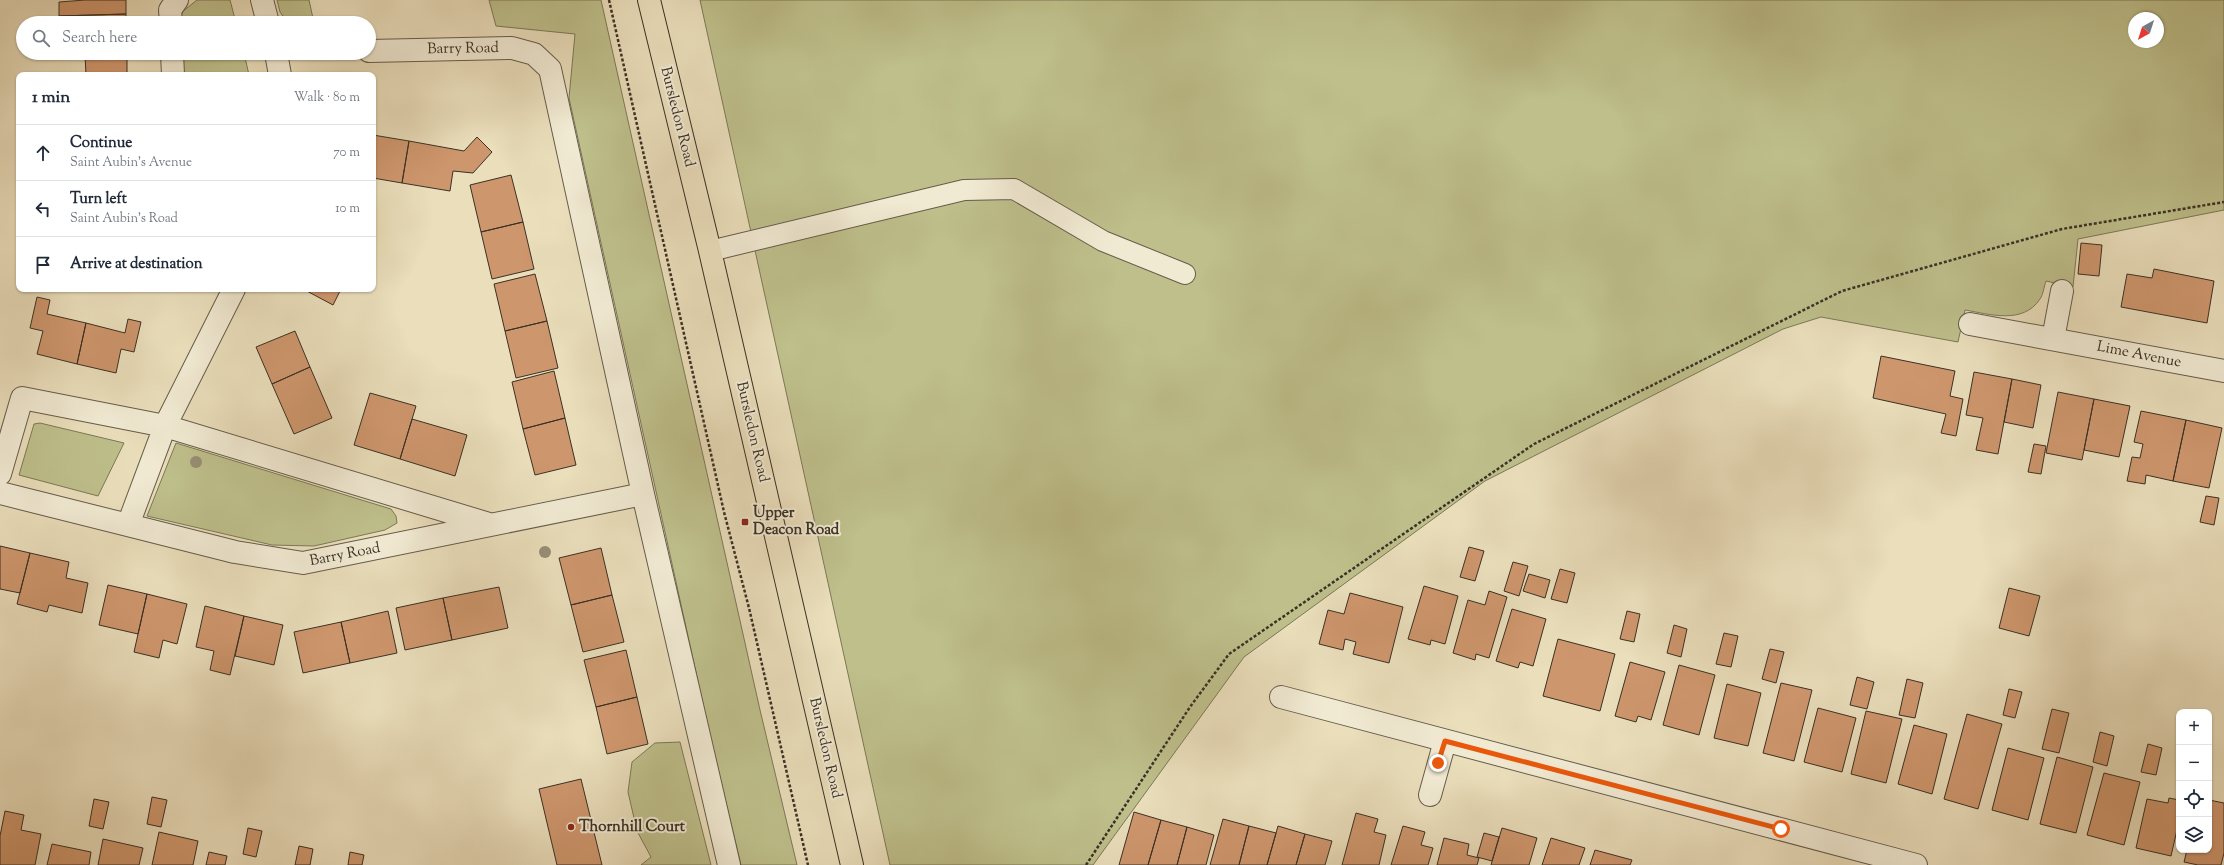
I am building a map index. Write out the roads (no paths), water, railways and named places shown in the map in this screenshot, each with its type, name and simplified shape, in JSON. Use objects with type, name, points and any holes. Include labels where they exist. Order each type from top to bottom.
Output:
[{"type":"main road","name":"Bursledon Road","points":[[649,0],[710,251],[852,865]]},
{"type":"street","points":[[170,16],[170,10],[176,0]]},
{"type":"street","points":[[262,0],[266,16]]},
{"type":"street","name":"Barry Road","points":[[0,493],[235,552],[303,563],[643,494],[550,69],[534,54],[512,48],[376,51]]},
{"type":"street","points":[[172,60],[173,72]]},
{"type":"street","points":[[277,60],[279,72]]},
{"type":"street","points":[[2054,339],[2062,291]]},
{"type":"street","points":[[128,525],[165,426],[232,292]]},
{"type":"street","name":"Lime Avenue","points":[[1970,324],[2224,371]]},
{"type":"street","name":"Barry Road","points":[[0,474],[22,398],[165,426],[492,525]]},
{"type":"street","points":[[643,494],[728,865]]},
{"type":"street","points":[[1281,697],[1916,865]]},
{"type":"street","points":[[1430,795],[1445,741]]},
{"type":"lane","points":[[710,251],[964,190],[1014,189],[1103,241],[1185,274]]},
{"type":"place","name":"Upper Deacon Road","points":[[745,522]]},
{"type":"place","name":"Thornhill Court","points":[[571,827]]}]
